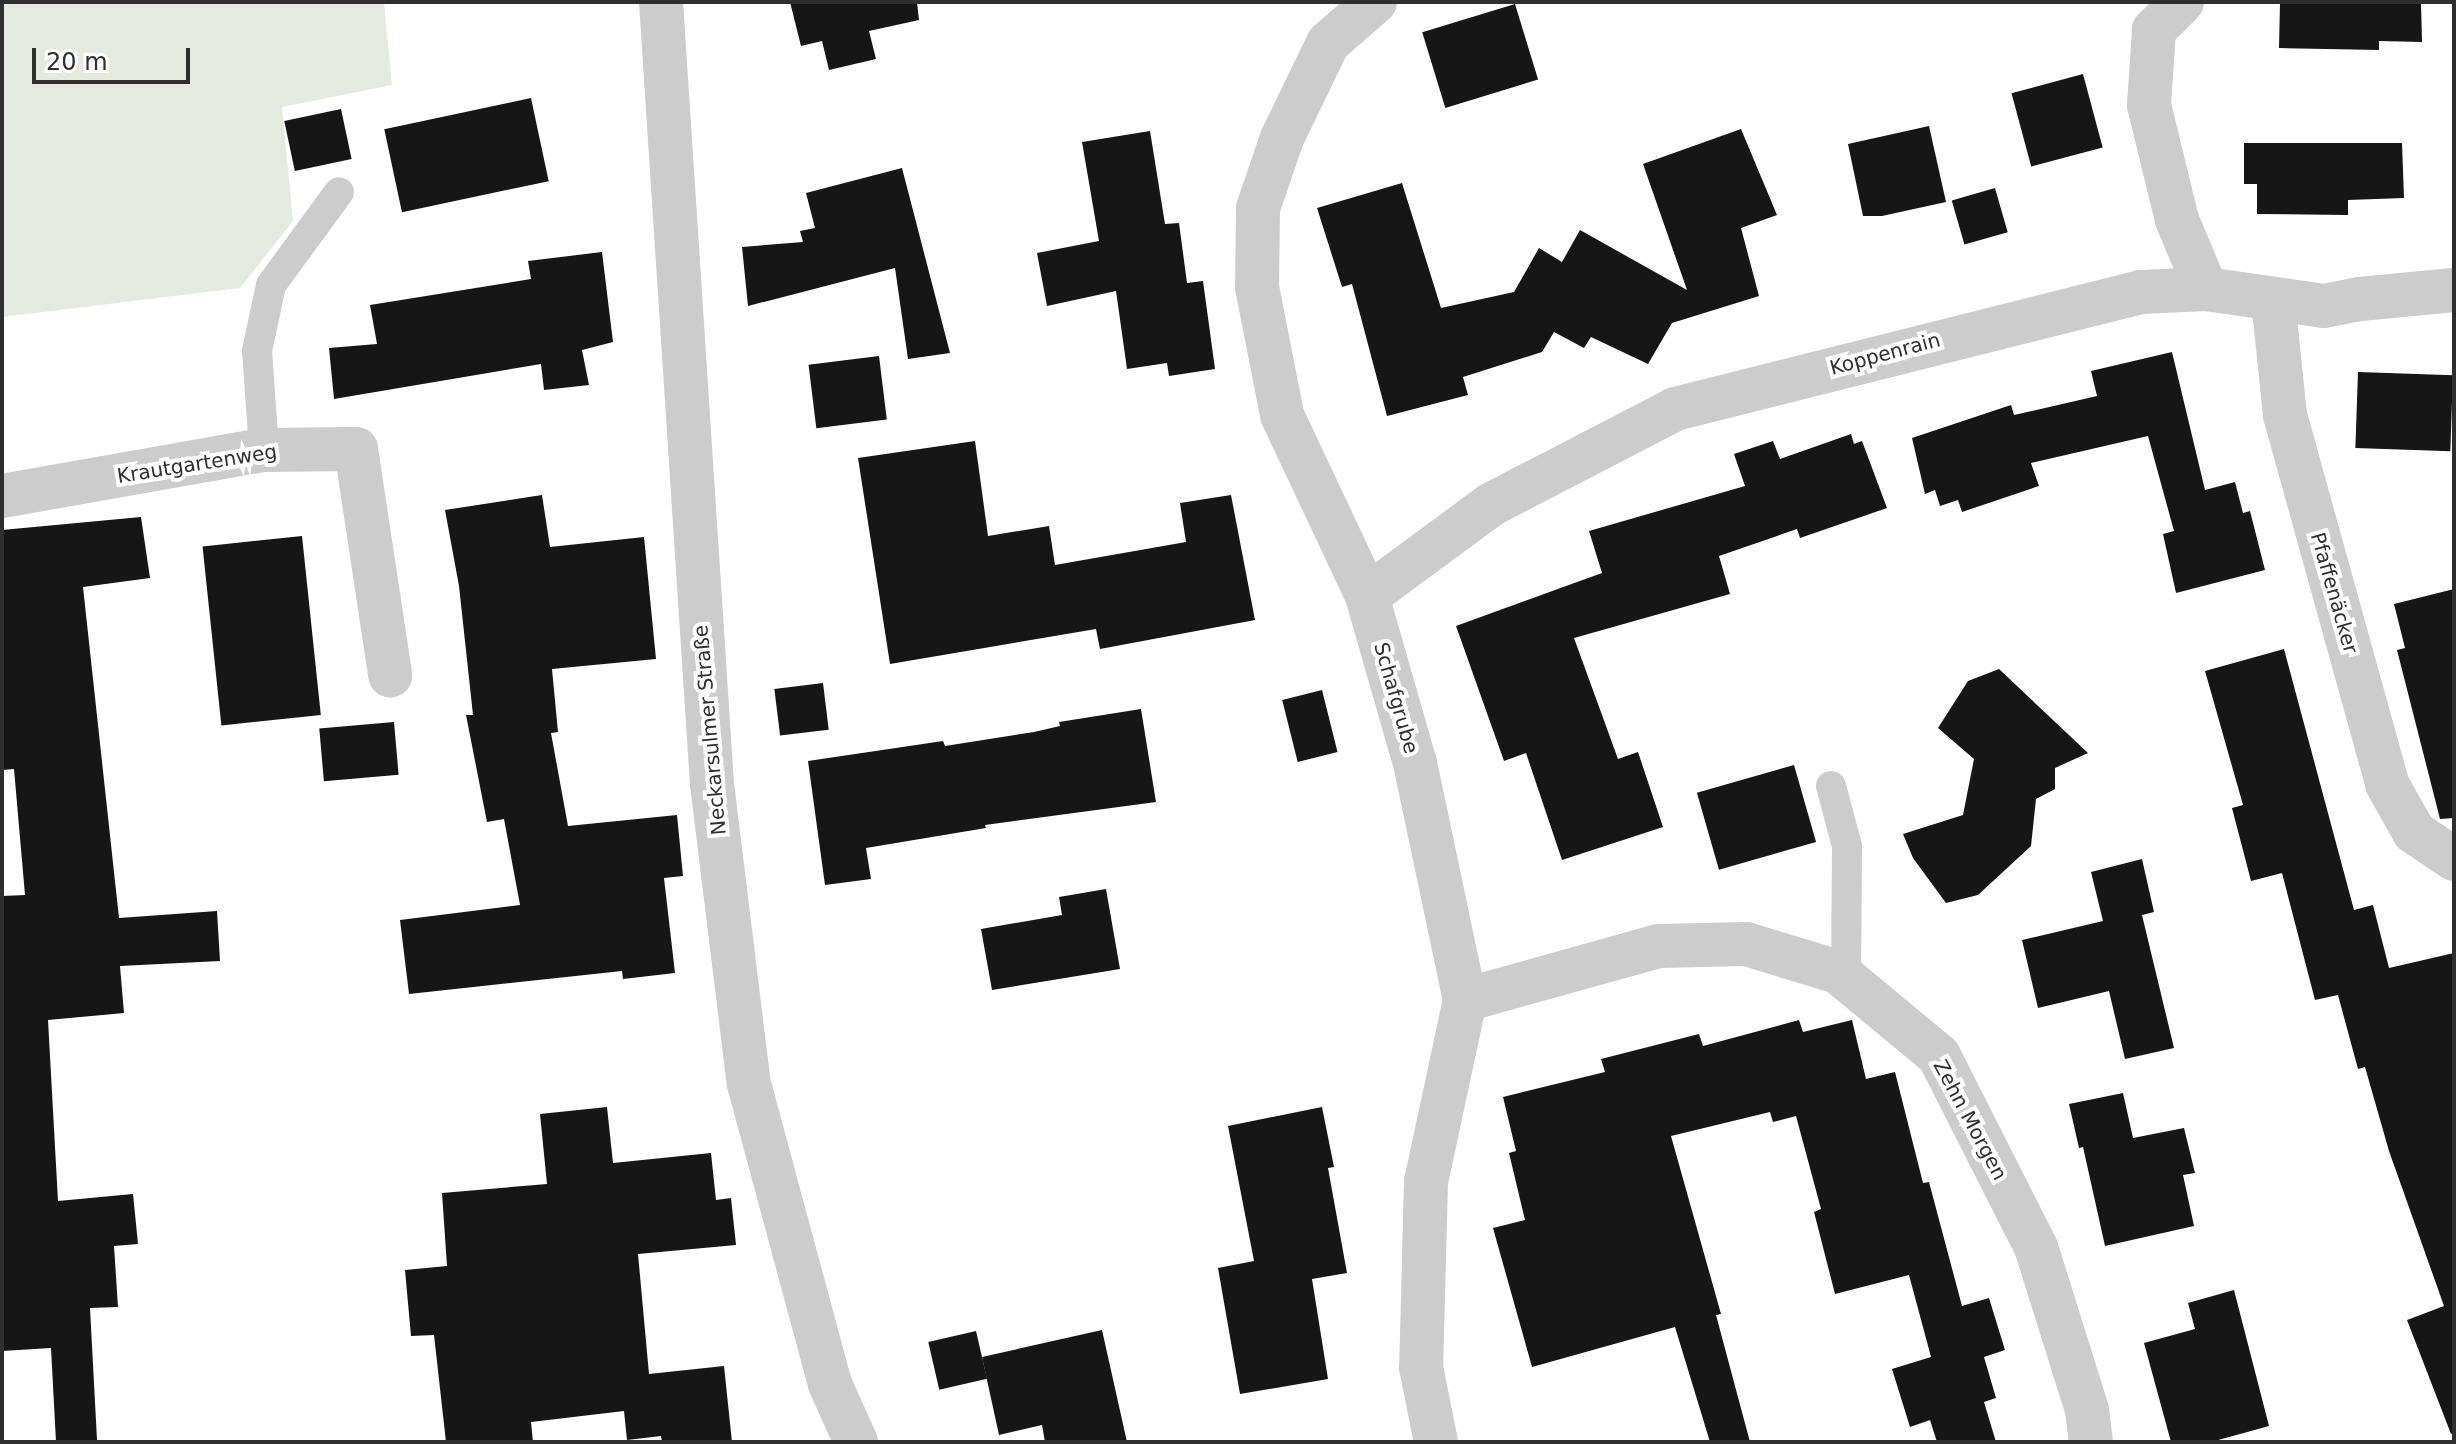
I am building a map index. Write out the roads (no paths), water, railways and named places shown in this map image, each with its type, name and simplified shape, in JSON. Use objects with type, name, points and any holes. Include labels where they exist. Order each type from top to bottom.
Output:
[{"type":"street","name":"Neckarsulmer Straße","points":[[661,2],[712,784],[749,1084],[830,1384],[856,1442]]},
{"type":"street","name":"Schafgrube","points":[[1375,2],[1328,43],[1282,138],[1258,208],[1257,287],[1282,415],[1367,596],[1415,763],[1465,1000],[1426,1182],[1421,1367],[1436,1442]]},
{"type":"street","points":[[2182,2],[2154,30],[2149,105],[2177,220],[2206,289]]},
{"type":"street","name":"Koppenrain","points":[[1367,596],[1492,504],[1675,409],[2116,296],[2206,289],[2324,306],[2360,299],[2454,290]]},
{"type":"street","name":"Pfaffenäcker","points":[[2273,299],[2285,415],[2387,784],[2414,832],[2454,859]]},
{"type":"street","name":"Krautgartenweg","points":[[2,496],[264,450],[356,449],[390,675]]},
{"type":"street","name":"Zehn Morgen","points":[[1465,1000],[1659,946],[1746,944],[1838,972],[1939,1056],[2036,1247],[2087,1410],[2091,1442]]},
{"type":"lane","points":[[264,450],[257,351],[271,285],[339,192]]},
{"type":"lane","points":[[1831,786],[1847,846],[1846,979]]}]
